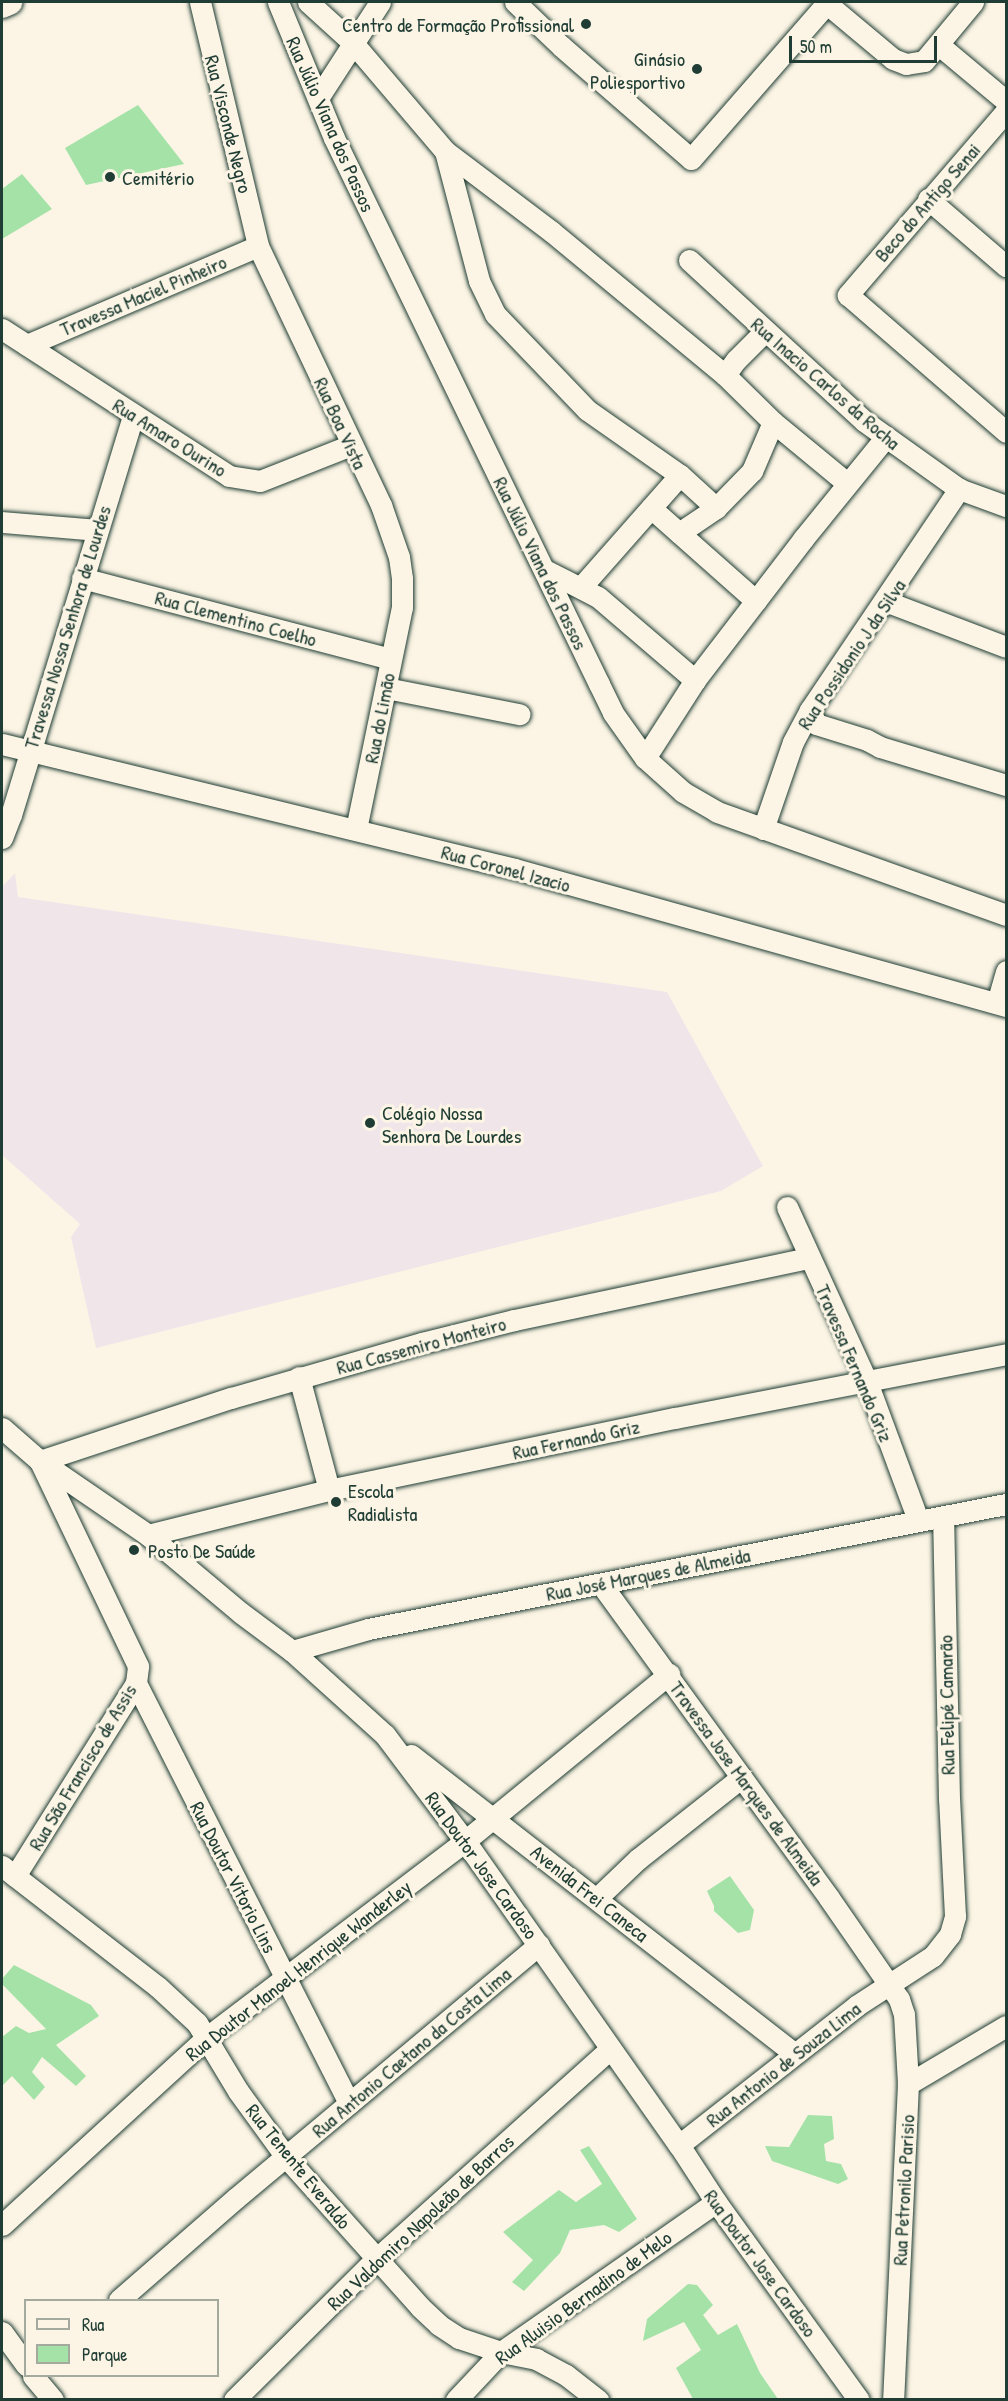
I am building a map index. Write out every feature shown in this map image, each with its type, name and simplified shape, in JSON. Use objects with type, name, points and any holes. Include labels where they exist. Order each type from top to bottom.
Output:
[{"type":"main road","points":[[2,5],[9,2]]},
{"type":"street","name":"Rua Visconde Negro","points":[[200,2],[258,246]]},
{"type":"street","name":"Rua Júlio Viana dos Passos","points":[[278,2],[334,138],[613,713],[645,758],[683,792],[708,807],[763,829],[1006,915]]},
{"type":"street","points":[[308,2],[353,43],[445,151],[552,232],[725,375],[773,422],[847,483]]},
{"type":"street","points":[[318,98],[380,2]]},
{"type":"street","points":[[515,2],[561,46],[691,159],[827,2],[893,59],[906,64],[924,60],[973,2]]},
{"type":"street","points":[[939,45],[1006,101]]},
{"type":"street","name":"Beco do Antigo Senai","points":[[1006,111],[928,199],[848,295],[1006,432]]},
{"type":"street","points":[[445,151],[479,281],[495,314],[587,410],[680,475],[716,508]]},
{"type":"street","points":[[928,199],[1006,266]]},
{"type":"street","name":"Travessa Maciel Pinheiro","points":[[27,345],[258,246]]},
{"type":"street","name":"Rua Boa Vista","points":[[258,246],[392,533],[402,578],[402,607]]},
{"type":"street","name":"Rua Inacio Carlos da Rocha","points":[[689,260],[765,332],[885,438],[959,489],[1006,506]]},
{"type":"street","name":"Rua Amaro Ourino","points":[[2,329],[229,476],[260,481],[279,476],[351,445]]},
{"type":"street","points":[[725,375],[736,360],[765,332]]},
{"type":"street","name":"Travessa Nossa Senhora de Lourdes","points":[[2,838],[133,415]]},
{"type":"street","points":[[679,533],[716,508],[752,471],[773,422]]},
{"type":"street","points":[[645,758],[695,680],[847,483],[885,438]]},
{"type":"street","points":[[582,586],[680,475]]},
{"type":"street","name":"Rua Possidonio J da Silva","points":[[763,829],[793,742],[810,710],[959,489]]},
{"type":"street","points":[[651,508],[756,601]]},
{"type":"street","points":[[2,522],[97,530]]},
{"type":"street","points":[[545,570],[582,586],[621,615],[695,680]]},
{"type":"street","name":"Rua Clementino Coelho","points":[[82,578],[390,659]]},
{"type":"street","points":[[885,601],[1006,647]]},
{"type":"street","name":"Rua do Limão","points":[[356,829],[402,607]]},
{"type":"street","points":[[386,687],[519,714]]},
{"type":"street","points":[[810,710],[816,724],[867,740],[880,747],[1006,785]]},
{"type":"street","name":"Rua Coronel Izacio","points":[[2,744],[515,869],[1002,1005]]},
{"type":"street","points":[[1002,1005],[1006,971]]},
{"type":"street","name":"Travessa Fernando Griz","points":[[788,1207],[809,1258],[867,1382],[918,1520]]},
{"type":"street","name":"Rua Cassemiro Monteiro","points":[[40,1461],[299,1377],[514,1320],[809,1258]]},
{"type":"street","name":"Rua Fernando Griz","points":[[148,1535],[328,1490],[675,1418],[1006,1354]]},
{"type":"street","points":[[299,1377],[328,1490]]},
{"type":"street","name":"Rua Doutor Jose Cardoso","points":[[2,1428],[40,1461],[148,1535],[241,1613],[292,1651],[385,1735],[465,1841],[717,2202],[859,2400]]},
{"type":"street","name":"Rua São Francisco de Assis","points":[[8,1871],[136,1683],[138,1666],[40,1461]]},
{"type":"street","name":"Rua José Marques de Almeida","points":[[292,1651],[368,1629],[1006,1504]]},
{"type":"street","name":"Rua Felipé Camarão","points":[[889,1986],[933,1956],[942,1947],[955,1916],[948,1799],[943,1517]]},
{"type":"street","name":"Travessa Jose Marques de Almeida","points":[[601,1584],[669,1674],[889,1986]]},
{"type":"street","name":"Rua Doutor Manoel Henrique Wanderley","points":[[2,2225],[207,2037],[465,1841],[669,1674]]},
{"type":"street","name":"Rua Doutor Vitorio Lins","points":[[136,1683],[349,2103]]},
{"type":"street","name":"Avenida Frei Caneca","points":[[385,1735],[794,2053]]},
{"type":"street","points":[[597,1898],[638,1859],[742,1777]]},
{"type":"street","name":"Rua Tenente Everaldo","points":[[8,1871],[175,2000],[207,2037],[238,2091],[286,2157],[376,2259],[440,2325],[459,2338],[501,2352],[536,2359],[566,2375],[598,2400]]},
{"type":"street","name":"Rua Antonio Caetano da Costa Lima","points":[[121,2299],[349,2103],[539,1945]]},
{"type":"street","name":"Rua Antonio de Souza Lima","points":[[679,2145],[856,2006],[889,1986]]},
{"type":"street","name":"Rua Petronilo Parisio","points":[[889,1986],[899,1999],[904,2014],[908,2084],[893,2400]]},
{"type":"street","points":[[908,2084],[1006,2026]]},
{"type":"street","name":"Rua Valdomiro Napoleão de Barros","points":[[234,2400],[376,2259],[610,2049]]},
{"type":"street","name":"Rua Aluisio Bernadino de Melo","points":[[456,2400],[501,2352],[717,2202]]},
{"type":"street","points":[[2,2332],[24,2362]]},
{"type":"street","points":[[34,2377],[53,2400]]},
{"type":"shaded area","name":"Colégio Nossa Senhora De Lourdes","points":[[15,873],[18,897],[667,992],[763,1166],[721,1191],[96,1348],[71,1237],[80,1224],[2,1155],[2,887]]},
{"type":"green space","points":[[138,105],[184,164],[86,185],[65,148]]},
{"type":"green space","points":[[22,174],[52,209],[2,239],[2,189]]},
{"type":"green space","points":[[730,1876],[754,1910],[750,1930],[738,1933],[714,1911],[707,1891]]},
{"type":"green space","points":[[14,1965],[91,2005],[99,2016],[56,2045],[86,2076],[76,2086],[42,2057],[32,2072],[45,2087],[34,2100],[12,2076],[2,2086],[2,2037],[16,2026],[29,2033],[46,2029],[2,1984],[2,1979]]},
{"type":"green space","points":[[808,2115],[832,2116],[834,2139],[824,2144],[826,2161],[841,2164],[848,2179],[838,2184],[772,2161],[765,2146],[789,2147]]},
{"type":"green space","points":[[589,2146],[637,2219],[619,2232],[604,2225],[570,2230],[560,2253],[524,2291],[512,2282],[533,2260],[503,2232],[559,2190],[576,2202],[602,2184],[580,2150]]},
{"type":"green space","points":[[688,2284],[697,2285],[713,2305],[703,2315],[718,2335],[737,2324],[760,2373],[778,2399],[693,2399],[676,2368],[701,2350],[684,2322],[643,2341],[647,2319]]},
{"type":"place","name":"Centro de Formação Profissional","points":[[586,24]]},
{"type":"place","name":"Ginásio Poliesportivo","points":[[697,69]]},
{"type":"place","name":"Cemitério","points":[[110,177]]},
{"type":"place","name":"Colégio Nossa Senhora De Lourdes","points":[[370,1123]]},
{"type":"place","name":"Escola Radialista","points":[[336,1502]]},
{"type":"place","name":"Posto De Saúde","points":[[134,1550]]}]
